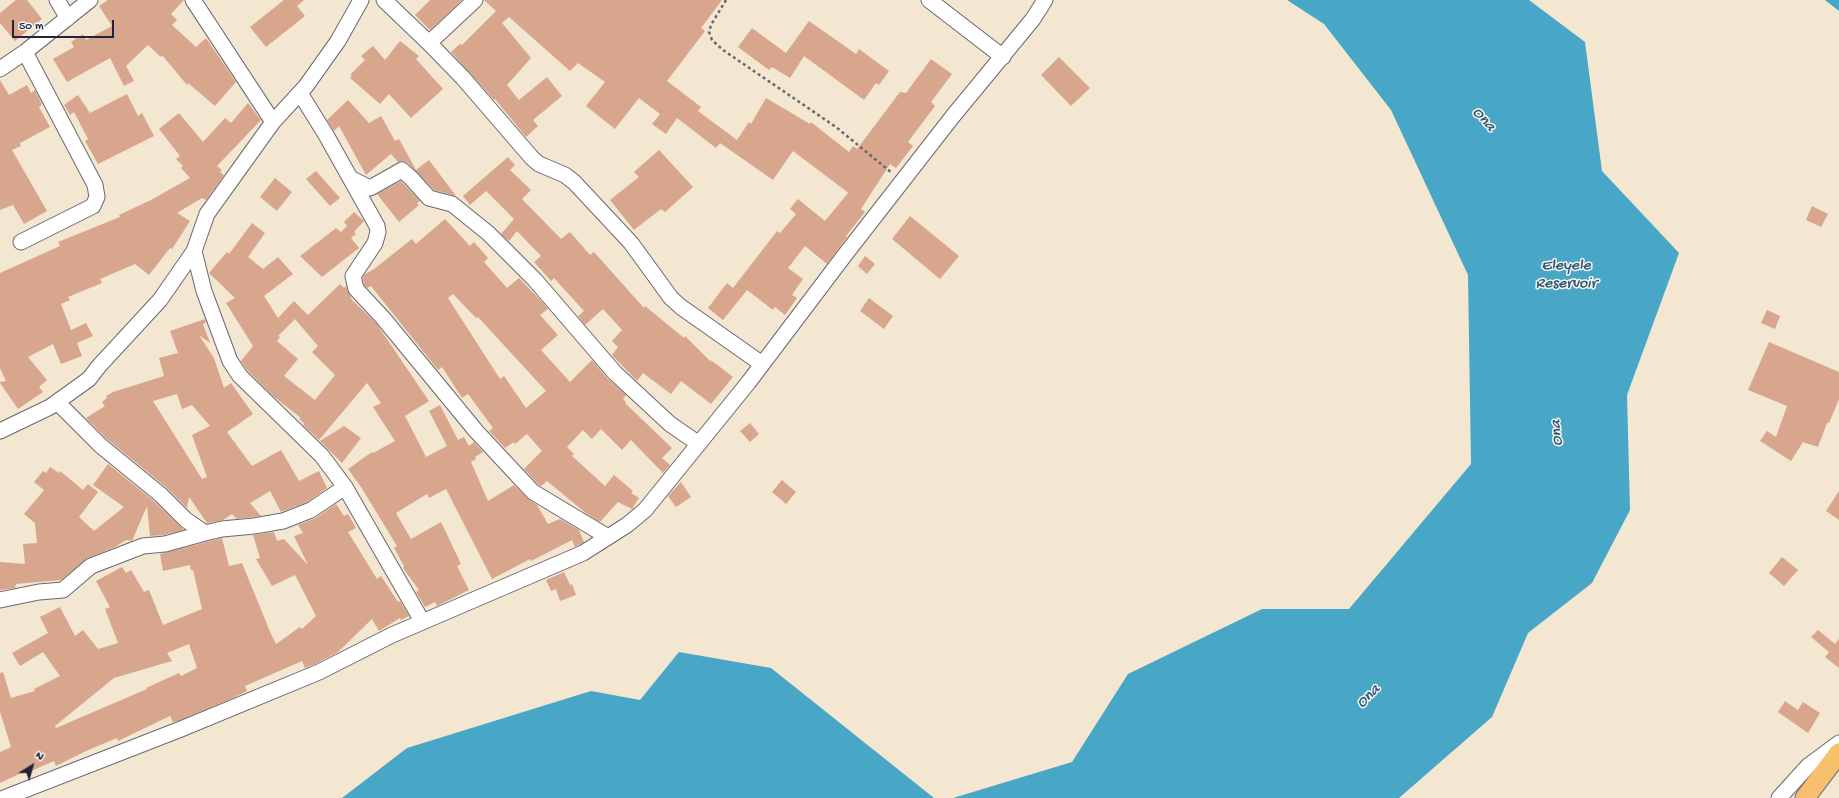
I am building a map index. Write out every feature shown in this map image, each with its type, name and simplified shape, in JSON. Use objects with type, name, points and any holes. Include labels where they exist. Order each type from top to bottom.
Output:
[{"type":"main road","points":[[1805,798],[1839,753]]},
{"type":"street","points":[[57,0],[68,18]]},
{"type":"street","points":[[0,69],[25,52],[90,0]]},
{"type":"street","points":[[193,0],[273,122]]},
{"type":"street","points":[[0,431],[50,407],[89,379],[98,366],[160,300],[194,251],[207,214],[273,122],[300,93],[338,41],[361,0]]},
{"type":"street","points":[[384,0],[429,43],[532,158],[539,164],[565,175],[574,182],[632,243],[671,298],[681,308],[762,364]]},
{"type":"street","points":[[429,43],[475,0]]},
{"type":"street","points":[[929,0],[1003,57]]},
{"type":"street","points":[[4,798],[181,729],[319,672],[392,634],[583,552],[627,525],[645,510],[699,444],[953,116],[1003,57],[1045,0]]},
{"type":"street","points":[[21,242],[93,206],[97,198],[95,185],[25,52]]},
{"type":"street","points":[[300,93],[377,226],[378,232],[375,243],[353,276],[356,289],[388,324],[476,431],[533,492],[608,537]]},
{"type":"street","points":[[350,178],[370,188],[402,170],[429,198],[452,204],[488,233],[535,280],[615,373],[670,424],[699,444]]},
{"type":"street","points":[[194,251],[204,291],[230,361],[240,376],[322,456],[345,487],[422,621]]},
{"type":"street","points":[[57,402],[101,446],[161,496],[186,520],[205,533]]},
{"type":"street","points":[[0,600],[38,592],[63,590],[91,566],[143,546],[165,544],[222,529],[283,521],[311,510],[345,487]]},
{"type":"street","points":[[1779,798],[1808,766],[1839,743]]},
{"type":"path","points":[[726,0],[711,25],[709,32],[712,40],[723,50],[836,127],[903,182]]},
{"type":"water","name":"Eleyele Reservoir","points":[[1287,0],[1529,0],[1585,42],[1602,171],[1679,253],[1627,395],[1630,510],[1592,583],[1528,633],[1492,717],[1399,798],[953,798],[1072,762],[1128,674],[1262,609],[1349,609],[1471,464],[1468,275],[1391,110],[1324,24]]},
{"type":"water","points":[[1825,0],[1839,0],[1839,11]]},
{"type":"water","points":[[679,652],[771,668],[934,798],[342,798],[407,748],[591,691],[640,700]]},
{"type":"building","points":[[16,0],[27,0],[42,19],[15,41],[0,23],[0,13]]},
{"type":"building","points":[[108,0],[184,0],[171,14],[177,20],[172,25],[196,47],[206,38],[236,82],[215,106],[188,83],[187,85],[162,55],[161,57],[148,45],[126,66],[134,81],[124,86],[110,58],[67,82],[53,59],[74,47],[71,42],[83,34],[86,40],[112,26],[99,6]]},
{"type":"building","points":[[284,0],[304,0],[297,6],[305,16],[266,47],[250,27]]},
{"type":"building","points":[[430,0],[462,0],[430,30],[415,15]]},
{"type":"building","points":[[484,0],[722,0],[701,28],[705,31],[667,81],[701,107],[698,111],[737,140],[749,122],[751,124],[766,98],[810,124],[811,122],[849,152],[853,146],[857,149],[900,92],[906,93],[931,59],[952,74],[931,102],[935,106],[908,142],[913,146],[896,168],[890,164],[861,209],[865,212],[827,264],[805,246],[788,268],[803,279],[792,295],[797,298],[785,315],[775,307],[773,310],[747,290],[723,320],[708,308],[727,283],[733,288],[777,231],[780,233],[796,214],[790,209],[798,199],[825,221],[848,193],[793,151],[773,180],[720,143],[716,148],[677,118],[666,134],[652,124],[660,114],[639,98],[615,129],[586,106],[605,82],[578,63],[570,71],[509,17],[502,23],[531,58],[507,85],[519,100],[547,77],[562,96],[533,120],[538,126],[526,137],[495,99],[494,100],[451,52],[460,44],[462,45],[496,11]]},
{"type":"building","points":[[809,21],[856,54],[859,49],[889,71],[879,85],[876,83],[864,100],[804,56],[790,78],[772,67],[769,70],[738,47],[752,28],[786,53]]},
{"type":"building","points":[[400,41],[419,56],[416,59],[443,89],[411,118],[389,94],[380,104],[350,78],[352,76],[350,75],[365,60],[361,56],[373,46],[385,60]]},
{"type":"building","points":[[1059,57],[1090,88],[1071,106],[1041,75]]},
{"type":"building","points":[[0,80],[9,95],[27,85],[31,93],[35,90],[42,104],[39,107],[50,127],[20,143],[21,146],[12,150],[47,211],[24,224],[13,205],[0,210]]},
{"type":"building","points":[[127,94],[138,116],[142,113],[154,136],[98,164],[85,141],[88,139],[74,112],[70,115],[64,105],[78,95],[90,113]]},
{"type":"building","points":[[348,100],[369,123],[381,116],[395,141],[399,139],[416,170],[429,160],[456,196],[434,190],[408,163],[403,161],[398,162],[391,154],[366,175],[339,126],[334,131],[327,120]]},
{"type":"building","points":[[248,103],[261,120],[217,166],[222,170],[220,172],[224,175],[206,200],[202,198],[177,213],[190,221],[172,249],[170,248],[149,275],[135,264],[100,279],[102,283],[68,297],[70,300],[61,304],[71,330],[86,323],[93,336],[77,343],[82,356],[61,364],[53,344],[28,357],[47,380],[39,387],[43,392],[18,409],[0,383],[6,381],[0,368],[0,273],[60,246],[58,242],[120,217],[119,215],[151,200],[190,178],[181,168],[183,166],[176,159],[180,156],[159,129],[179,113],[203,142],[225,118],[231,123]]},
{"type":"building","points":[[659,150],[693,187],[665,212],[661,209],[634,230],[610,200],[639,177],[634,172]]},
{"type":"building","points":[[508,157],[515,165],[510,170],[531,190],[522,199],[561,239],[570,232],[590,255],[594,252],[644,308],[645,306],[684,338],[685,336],[711,362],[711,360],[733,377],[711,404],[681,381],[671,394],[643,373],[637,381],[612,355],[618,347],[612,341],[622,330],[603,309],[585,325],[578,316],[584,311],[554,278],[551,281],[534,262],[541,256],[517,231],[509,241],[501,234],[514,219],[486,191],[470,205],[463,196]]},
{"type":"building","points":[[316,171],[340,198],[330,206],[306,179]]},
{"type":"building","points":[[275,178],[292,192],[277,211],[260,197]]},
{"type":"building","points":[[401,181],[420,201],[417,203],[419,205],[399,222],[377,194]]},
{"type":"building","points":[[1812,206],[1828,214],[1821,227],[1806,220]]},
{"type":"building","points":[[354,212],[364,221],[354,232],[356,234],[351,238],[359,248],[322,277],[300,256],[336,228],[341,232],[347,226],[344,222]]},
{"type":"building","points":[[910,216],[959,256],[940,279],[892,239]]},
{"type":"building","points":[[445,219],[470,246],[474,242],[488,258],[484,262],[507,288],[519,278],[548,309],[540,315],[558,335],[541,350],[570,382],[592,360],[608,379],[626,395],[623,399],[626,402],[625,403],[672,448],[662,458],[670,465],[663,473],[631,440],[622,450],[601,429],[592,439],[583,430],[567,447],[574,454],[572,456],[605,486],[614,475],[633,491],[631,493],[639,498],[632,509],[618,502],[600,522],[587,514],[547,481],[541,486],[539,485],[524,469],[542,451],[527,434],[515,444],[514,442],[505,448],[489,431],[493,428],[468,394],[462,398],[442,367],[438,370],[371,286],[367,288],[364,285],[364,275],[412,239],[416,244]],"holes":[[[453,294],[476,318],[478,317],[546,391],[526,408],[504,376],[500,379],[448,298]]]},
{"type":"building","points":[[252,223],[265,233],[248,257],[263,269],[278,257],[293,274],[264,296],[278,318],[294,301],[308,315],[340,284],[344,288],[346,286],[352,300],[376,323],[429,401],[405,416],[426,457],[447,446],[429,411],[440,405],[458,440],[464,437],[469,446],[474,442],[483,452],[475,457],[476,459],[471,462],[488,501],[514,485],[527,498],[537,505],[548,524],[560,519],[579,530],[584,542],[575,547],[572,540],[531,561],[530,559],[492,579],[446,489],[429,498],[427,494],[396,513],[411,539],[441,522],[461,564],[457,566],[469,590],[437,606],[435,602],[425,607],[416,592],[419,590],[403,568],[404,566],[394,548],[397,546],[361,487],[348,469],[372,452],[373,453],[395,441],[373,407],[381,403],[367,383],[319,440],[303,425],[304,423],[299,419],[301,418],[273,396],[247,370],[241,361],[253,346],[226,303],[235,298],[209,273],[227,252],[229,254]],"holes":[[[295,319],[318,346],[312,352],[335,375],[315,400],[284,376],[298,359],[277,341],[280,337],[278,336]]]},
{"type":"building","points":[[865,256],[875,264],[867,274],[858,266]]},
{"type":"building","points":[[869,298],[893,316],[884,329],[860,311]]},
{"type":"building","points":[[1767,310],[1780,316],[1775,329],[1761,323]]},
{"type":"building","points":[[205,319],[206,322],[203,324],[210,343],[199,335],[214,358],[224,388],[231,383],[253,414],[227,432],[252,466],[281,450],[299,481],[319,471],[327,488],[307,502],[281,512],[270,491],[250,503],[261,516],[237,519],[232,514],[223,520],[207,523],[189,497],[187,508],[167,488],[107,439],[86,418],[105,406],[102,402],[107,398],[106,396],[113,392],[164,376],[159,358],[178,353],[170,331]],"holes":[[[177,394],[182,409],[192,405],[210,426],[192,435],[207,477],[202,479],[153,401]]]},
{"type":"building","points":[[1769,342],[1839,372],[1839,399],[1829,423],[1827,423],[1818,447],[1803,442],[1791,461],[1760,441],[1767,431],[1776,437],[1787,406],[1748,390]]},
{"type":"building","points":[[750,423],[759,434],[750,442],[740,431]]},
{"type":"building","points":[[344,426],[361,438],[342,463],[320,441]]},
{"type":"building","points":[[108,464],[155,502],[184,530],[163,535],[150,536],[147,506],[132,541],[126,540],[115,547],[88,558],[61,580],[16,584],[15,588],[0,590],[0,562],[25,564],[23,544],[37,543],[35,523],[24,514],[44,490],[34,482],[43,471],[46,473],[50,467],[59,473],[60,471],[83,490],[88,484],[98,492],[79,517],[94,531],[124,507],[93,485]]},
{"type":"building","points":[[782,480],[796,492],[786,504],[772,492]]},
{"type":"building","points":[[681,482],[691,497],[676,507],[668,496]]},
{"type":"building","points":[[1839,491],[1839,520],[1826,511]]},
{"type":"building","points":[[336,504],[344,516],[348,514],[356,528],[348,532],[377,579],[381,576],[398,602],[400,601],[409,616],[401,620],[400,618],[379,631],[372,619],[338,652],[315,664],[305,668],[302,661],[245,686],[247,691],[233,698],[178,721],[173,722],[170,716],[118,741],[117,738],[56,766],[54,761],[29,772],[28,770],[0,783],[0,752],[11,747],[0,712],[0,673],[3,672],[11,698],[35,691],[34,689],[60,676],[43,652],[20,666],[12,653],[48,633],[40,617],[60,607],[75,636],[83,630],[98,649],[118,643],[105,609],[110,607],[96,581],[122,567],[126,573],[131,570],[144,592],[149,590],[163,625],[202,609],[193,570],[191,570],[190,565],[163,571],[160,554],[222,538],[229,566],[242,563],[276,644],[300,627],[302,629],[316,616],[295,575],[272,586],[256,559],[260,558],[253,535],[274,532],[277,541],[284,539],[308,565],[294,536],[303,533],[298,525],[316,518]],"holes":[[[189,644],[197,668],[181,676],[179,673],[146,688],[147,689],[56,728],[55,726],[114,678],[172,661],[167,653]]]},
{"type":"building","points":[[1782,557],[1798,570],[1784,586],[1769,573]]},
{"type":"building","points":[[564,572],[570,585],[572,584],[576,595],[560,601],[556,589],[551,591],[546,580]]},
{"type":"building","points":[[1818,630],[1835,644],[1839,639],[1839,668],[1825,657],[1829,652],[1811,637]]},
{"type":"building","points":[[1785,701],[1798,710],[1803,702],[1820,713],[1808,733],[1778,712]]},
{"type":"water label","name":"Ona","points":[[1483,120]]},
{"type":"water label","name":"Ona","points":[[1558,433]]},
{"type":"water label","name":"Ona","points":[[1369,697]]}]
